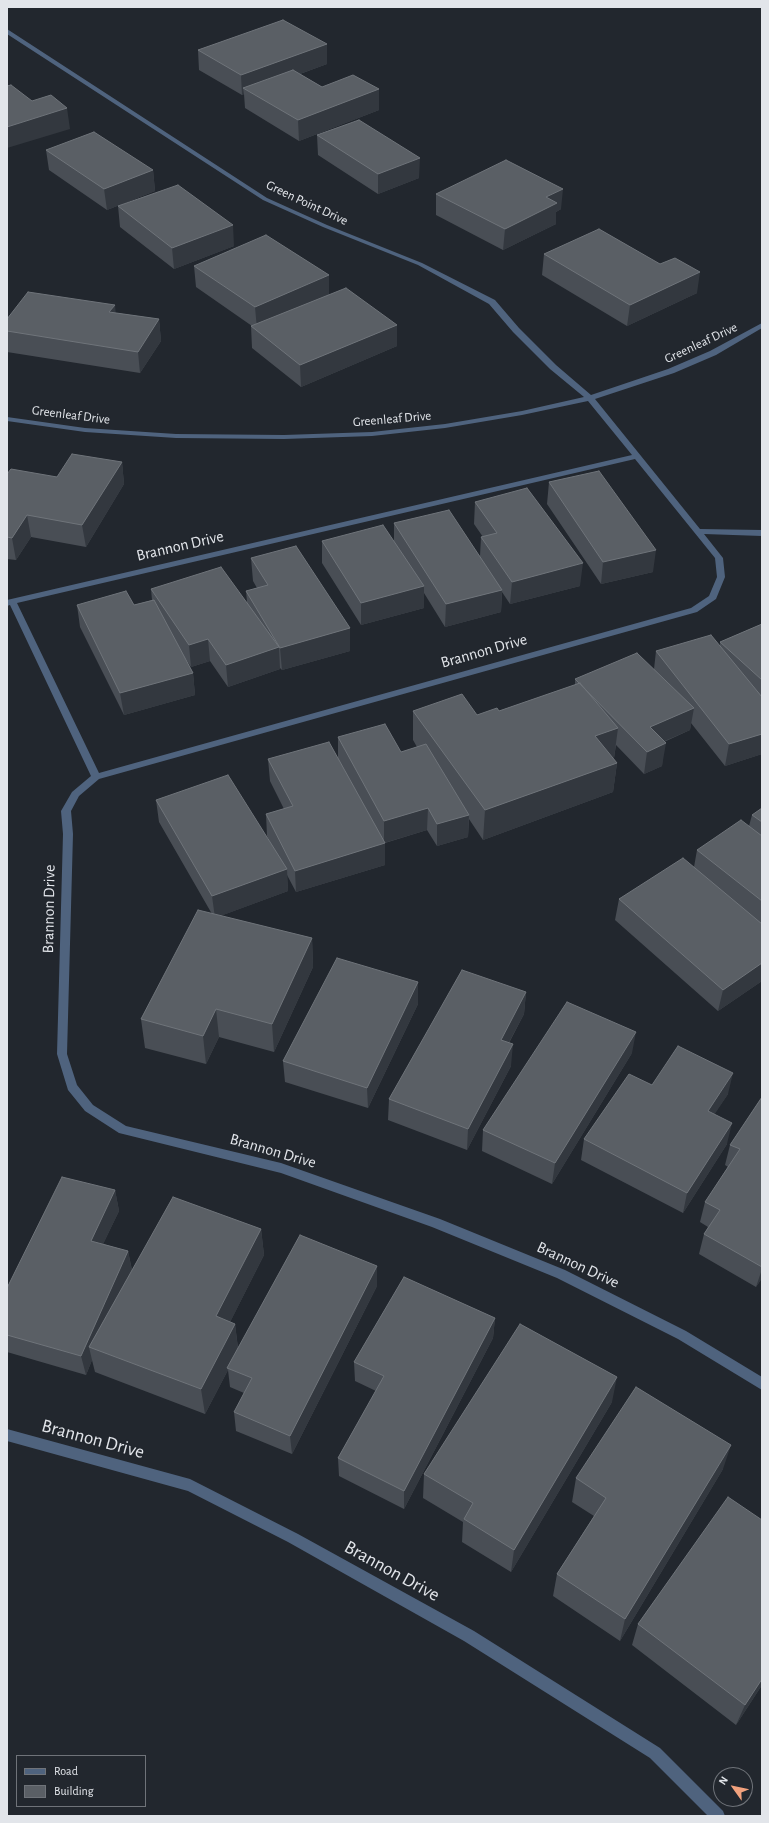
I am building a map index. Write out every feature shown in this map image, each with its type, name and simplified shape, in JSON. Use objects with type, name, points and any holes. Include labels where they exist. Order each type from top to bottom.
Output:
[{"type":"street","name":"Green Point Drive","points":[[7,31],[265,199],[325,226],[420,264],[492,302],[516,330],[553,367],[590,398]]},
{"type":"street","name":"Greenleaf Drive","points":[[7,419],[85,430],[176,436],[284,437],[372,434],[445,426],[522,413],[590,398],[671,371],[713,353],[762,326]]},
{"type":"street","name":"Brannon Drive","points":[[590,398],[719,558],[721,577],[713,597],[694,610],[96,777],[75,794],[66,811],[68,834],[62,1054],[72,1087],[89,1108],[123,1130],[281,1168],[436,1223],[561,1274],[682,1335],[762,1384]]},
{"type":"street","name":"Brannon Drive","points":[[96,777],[10,603],[636,456]]},
{"type":"street","points":[[696,531],[762,533]]},
{"type":"street","name":"Brannon Drive","points":[[7,1435],[190,1485],[293,1538],[469,1636],[655,1754],[718,1816]]},
{"type":"building","points":[[283,20],[327,44],[241,75],[198,50]]},
{"type":"building","points":[[293,70],[322,87],[353,75],[379,89],[298,120],[243,88]]},
{"type":"building","points":[[11,85],[32,101],[51,95],[67,108],[7,127],[7,86]]},
{"type":"building","points":[[359,120],[420,158],[378,174],[317,135]]},
{"type":"building","points":[[94,132],[153,170],[104,189],[46,150]]},
{"type":"building","points":[[506,160],[563,189],[546,197],[557,203],[505,229],[436,194]]},
{"type":"building","points":[[178,185],[233,225],[172,248],[118,206]]},
{"type":"building","points":[[599,229],[660,264],[675,258],[700,272],[630,305],[544,254]]},
{"type":"building","points":[[266,235],[329,275],[255,307],[194,266]]},
{"type":"building","points":[[346,288],[397,325],[300,365],[251,326]]},
{"type":"building","points":[[28,292],[115,305],[109,312],[159,319],[138,352],[7,331],[7,319]]},
{"type":"building","points":[[72,454],[122,462],[82,525],[27,515],[12,538],[7,537],[7,474],[11,469],[57,477]]},
{"type":"building","points":[[599,471],[656,550],[603,562],[549,482]]},
{"type":"building","points":[[527,488],[583,563],[512,582],[481,537],[497,533],[475,502]]},
{"type":"building","points":[[449,510],[502,590],[446,604],[394,523]]},
{"type":"building","points":[[383,525],[424,586],[361,603],[322,541]]},
{"type":"building","points":[[296,546],[350,628],[280,648],[246,591],[268,585],[251,558]]},
{"type":"building","points":[[221,567],[279,647],[226,665],[208,639],[189,645],[151,589]]},
{"type":"building","points":[[126,591],[134,605],[154,600],[193,673],[120,693],[77,605]]},
{"type":"building","points":[[762,624],[762,680],[720,642]]},
{"type":"building","points":[[711,635],[762,697],[762,734],[729,744],[656,651]]},
{"type":"building","points":[[637,653],[694,708],[650,727],[666,743],[647,752],[575,679]]},
{"type":"building","points":[[580,683],[618,728],[595,736],[617,763],[485,810],[413,711],[462,694],[477,715],[497,708],[499,711]]},
{"type":"building","points":[[385,724],[401,752],[426,744],[469,815],[437,824],[428,808],[384,821],[338,737]]},
{"type":"building","points":[[329,742],[385,843],[295,871],[266,814],[293,806],[268,759]]},
{"type":"building","points":[[228,775],[287,869],[212,896],[156,800]]},
{"type":"building","points":[[762,808],[762,822],[752,815]]},
{"type":"building","points":[[741,820],[762,836],[762,901],[697,850]]},
{"type":"building","points":[[683,858],[762,924],[762,963],[723,990],[619,899]]},
{"type":"building","points":[[198,910],[312,938],[272,1024],[216,1009],[203,1036],[141,1019]]},
{"type":"building","points":[[337,958],[418,982],[367,1088],[283,1061]]},
{"type":"building","points":[[462,970],[526,992],[501,1040],[513,1044],[468,1129],[389,1099]]},
{"type":"building","points":[[567,1002],[636,1032],[555,1163],[483,1130]]},
{"type":"building","points":[[678,1046],[733,1073],[708,1111],[732,1123],[687,1193],[584,1139],[629,1074],[652,1085]]},
{"type":"building","points":[[762,1097],[762,1267],[704,1234],[720,1210],[705,1202],[740,1149],[730,1145]]},
{"type":"building","points":[[62,1177],[115,1190],[91,1241],[128,1251],[81,1356],[7,1335],[7,1288]]},
{"type":"building","points":[[173,1197],[261,1229],[216,1316],[235,1324],[201,1389],[89,1347]]},
{"type":"building","points":[[300,1235],[377,1266],[290,1436],[234,1412],[252,1378],[227,1368]]},
{"type":"building","points":[[404,1277],[495,1318],[404,1491],[338,1458],[384,1376],[354,1362]]},
{"type":"building","points":[[520,1324],[617,1377],[514,1550],[464,1519],[473,1503],[424,1474]]},
{"type":"building","points":[[636,1387],[731,1445],[625,1619],[557,1574],[606,1498],[576,1478]]},
{"type":"building","points":[[728,1497],[762,1520],[762,1679],[745,1705],[638,1624]]}]
